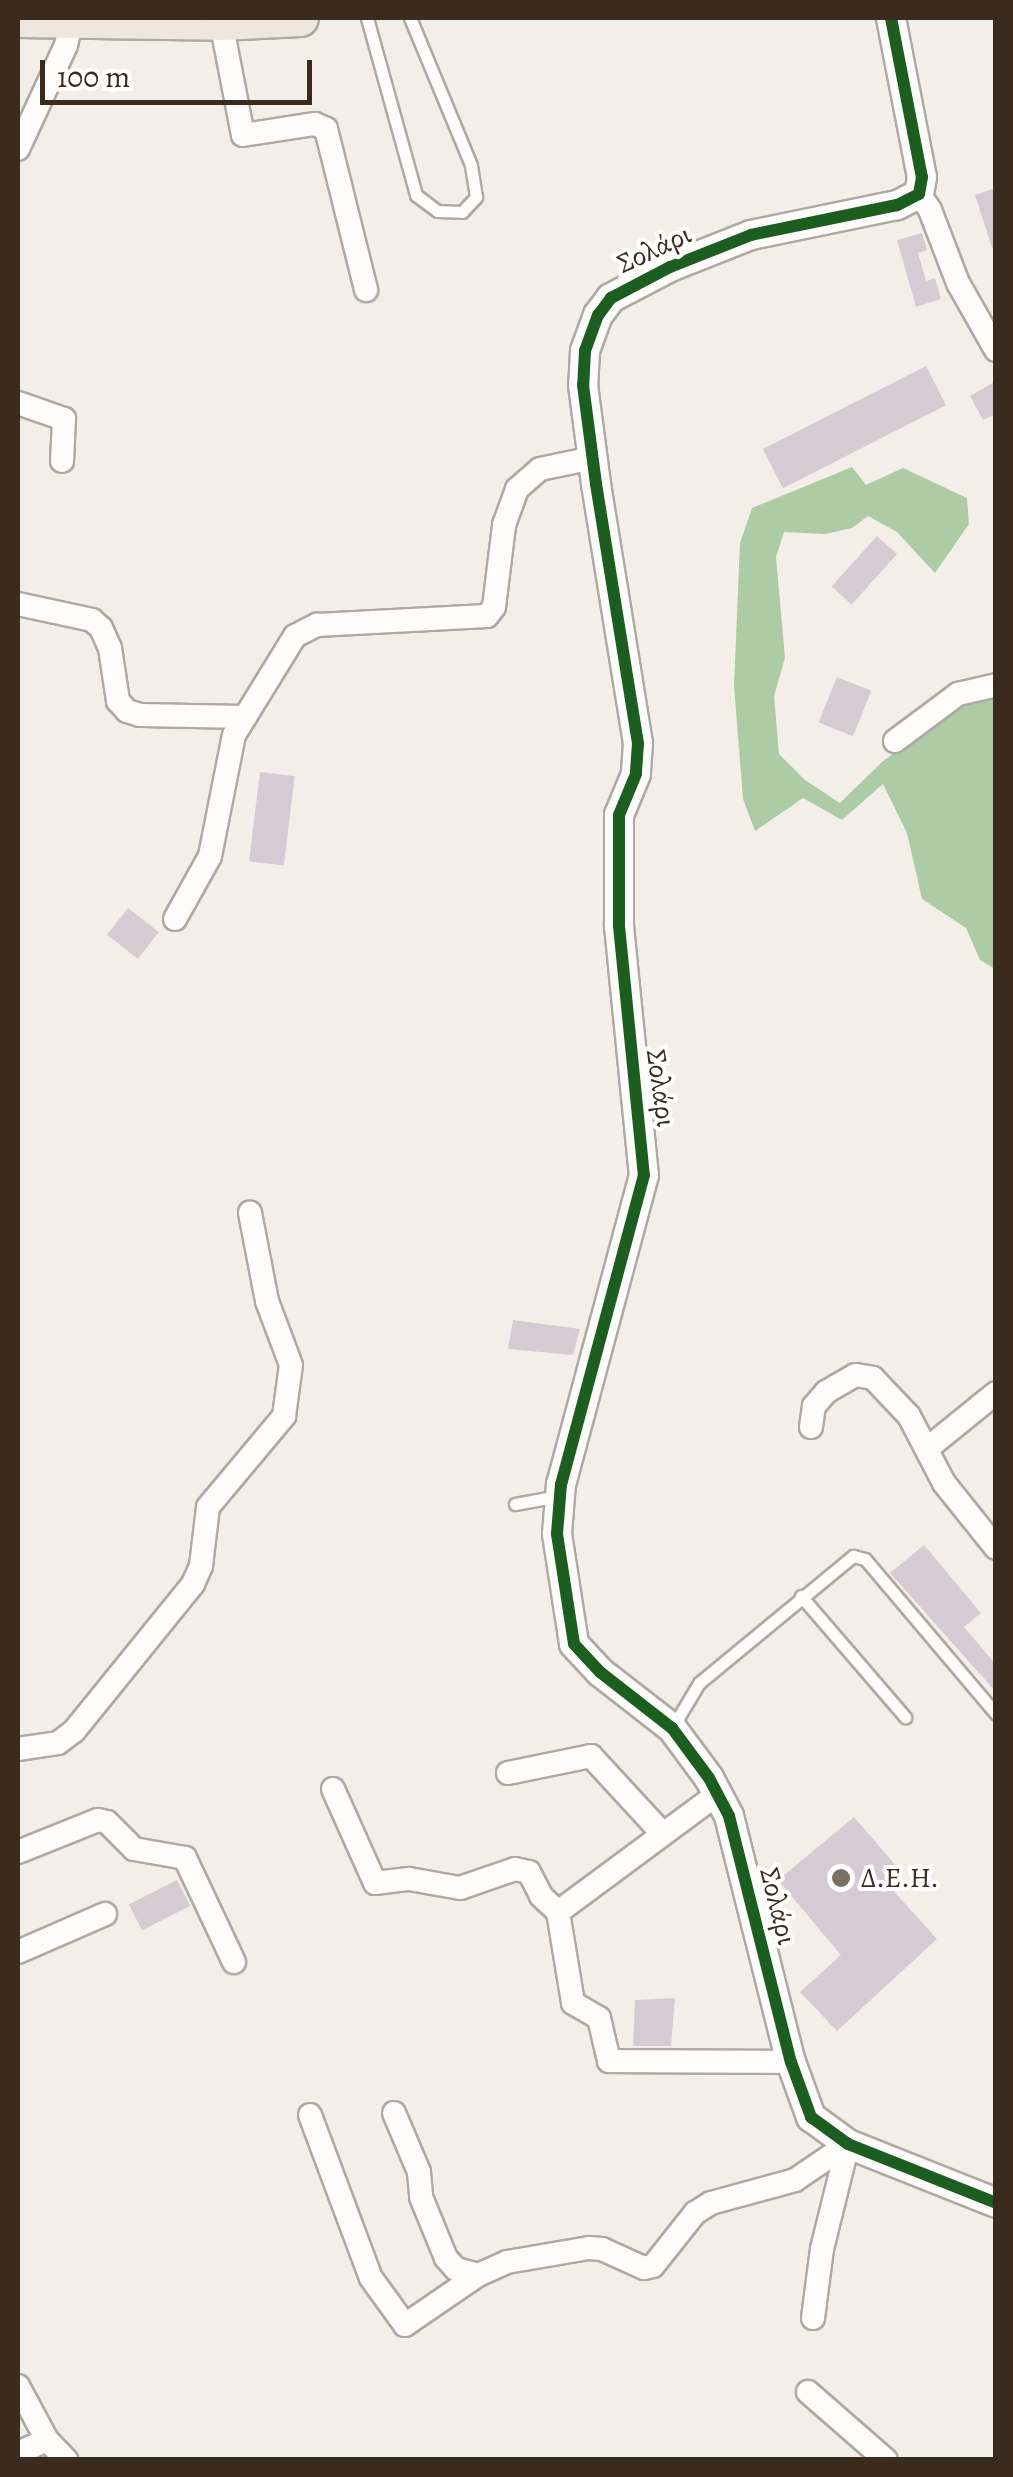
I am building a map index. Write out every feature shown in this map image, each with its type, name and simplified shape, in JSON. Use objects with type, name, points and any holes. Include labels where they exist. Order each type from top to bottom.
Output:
[{"type":"main road","points":[[18,19],[222,22],[300,18]]},
{"type":"street","points":[[890,18],[923,181],[919,194],[992,337]]},
{"type":"street","points":[[18,149],[66,45],[72,20]]},
{"type":"street","points":[[222,22],[243,135],[315,124],[326,128],[366,290]]},
{"type":"street","name":"Σολάρι","points":[[919,194],[898,205],[820,218],[739,240],[670,267],[611,298],[593,327],[584,359],[592,458],[638,743],[636,774],[619,815],[618,858],[622,990],[644,1147],[644,1175],[558,1496],[558,1552],[574,1644],[600,1672],[672,1728],[718,1793],[729,1816],[791,2062],[802,2102],[811,2117],[848,2144],[996,2204]]},
{"type":"street","points":[[18,403],[64,419],[62,461]]},
{"type":"street","points":[[175,918],[210,856],[228,748],[287,646],[305,629],[487,616],[494,606],[504,525],[518,489],[540,469],[592,458]]},
{"type":"street","points":[[18,604],[92,620],[101,628],[110,648],[118,701],[133,714],[244,717]]},
{"type":"street","points":[[895,741],[958,694],[996,685]]},
{"type":"street","points":[[18,1749],[58,1743],[74,1731],[193,1584],[201,1566],[208,1506],[284,1416],[291,1365],[266,1301],[250,1213]]},
{"type":"street","points":[[811,1428],[814,1406],[826,1392],[850,1376],[868,1375],[909,1416],[944,1483],[996,1548]]},
{"type":"street","points":[[928,1448],[996,1394]]},
{"type":"street","points":[[508,1773],[590,1756],[662,1833]]},
{"type":"street","points":[[332,1789],[376,1883],[409,1879],[460,1888],[525,1869],[548,1905],[558,1912],[573,2003],[599,2018],[609,2061],[791,2062]]},
{"type":"street","points":[[558,1912],[718,1793]]},
{"type":"street","points":[[18,1852],[98,1820],[107,1822],[134,1850],[185,1858],[234,1962]]},
{"type":"street","points":[[18,1952],[105,1914]]},
{"type":"street","points":[[394,2113],[420,2172],[421,2197],[446,2258],[456,2268],[478,2275]]},
{"type":"street","points":[[310,2115],[371,2278],[398,2321],[413,2323],[478,2275],[507,2262],[590,2248],[649,2268],[695,2213],[712,2203],[795,2180],[848,2144]]},
{"type":"street","points":[[813,2318],[822,2249],[848,2144]]},
{"type":"street","points":[[18,2386],[47,2440],[66,2460]]},
{"type":"street","points":[[808,2392],[886,2460]]},
{"type":"street","points":[[18,2452],[47,2440]]},
{"type":"lane","points":[[367,18],[416,194],[436,211],[462,212],[476,197],[471,165],[410,18]]},
{"type":"lane","points":[[515,1504],[558,1496]]},
{"type":"lane","points":[[672,1728],[699,1683],[853,1556],[865,1559],[996,1714]]},
{"type":"lane","points":[[802,1596],[905,1717]]},
{"type":"green space","points":[[852,467],[866,485],[903,468],[967,498],[969,524],[935,573],[897,532],[868,516],[852,528],[825,534],[784,532],[776,557],[785,658],[774,696],[779,754],[805,780],[840,803],[882,762],[943,715],[974,696],[995,695],[995,969],[980,960],[966,928],[922,899],[907,833],[883,784],[842,820],[803,798],[755,831],[743,799],[734,686],[740,543],[752,508]]},
{"type":"building","points":[[996,188],[996,247],[992,248],[975,195]]},
{"type":"building","points":[[922,233],[927,250],[918,253],[926,281],[935,278],[941,299],[916,307],[897,240]]},
{"type":"building","points":[[926,366],[946,405],[783,488],[763,449]]},
{"type":"building","points":[[996,381],[996,414],[983,420],[970,396]]},
{"type":"building","points":[[877,536],[897,554],[852,605],[831,587]]},
{"type":"building","points":[[837,677],[871,691],[853,736],[819,722]]},
{"type":"building","points":[[260,772],[295,776],[284,866],[249,861]]},
{"type":"building","points":[[128,908],[159,932],[138,959],[107,935]]},
{"type":"building","points":[[513,1320],[580,1329],[573,1355],[508,1349]]},
{"type":"building","points":[[924,1545],[981,1613],[964,1627],[996,1665],[996,1692],[890,1573]]},
{"type":"building","points":[[854,1817],[904,1875],[890,1887],[937,1939],[837,2031],[800,1992],[841,1955],[778,1880]]},
{"type":"building","points":[[177,1880],[190,1906],[142,1930],[129,1905]]},
{"type":"building","points":[[675,1998],[671,2046],[633,2046],[635,2000]]},
{"type":"cycle path","points":[[891,18],[922,177],[919,194],[897,205],[751,235],[670,267],[611,298],[598,315],[585,351],[583,385],[596,484],[638,743],[636,774],[619,815],[619,926],[644,1175],[561,1484],[557,1534],[574,1644],[600,1672],[672,1728],[709,1778],[729,1816],[791,2062],[811,2117],[848,2144],[996,2203]]},
{"type":"place","name":"Δ.Ε.Η.","points":[[841,1878]]}]
